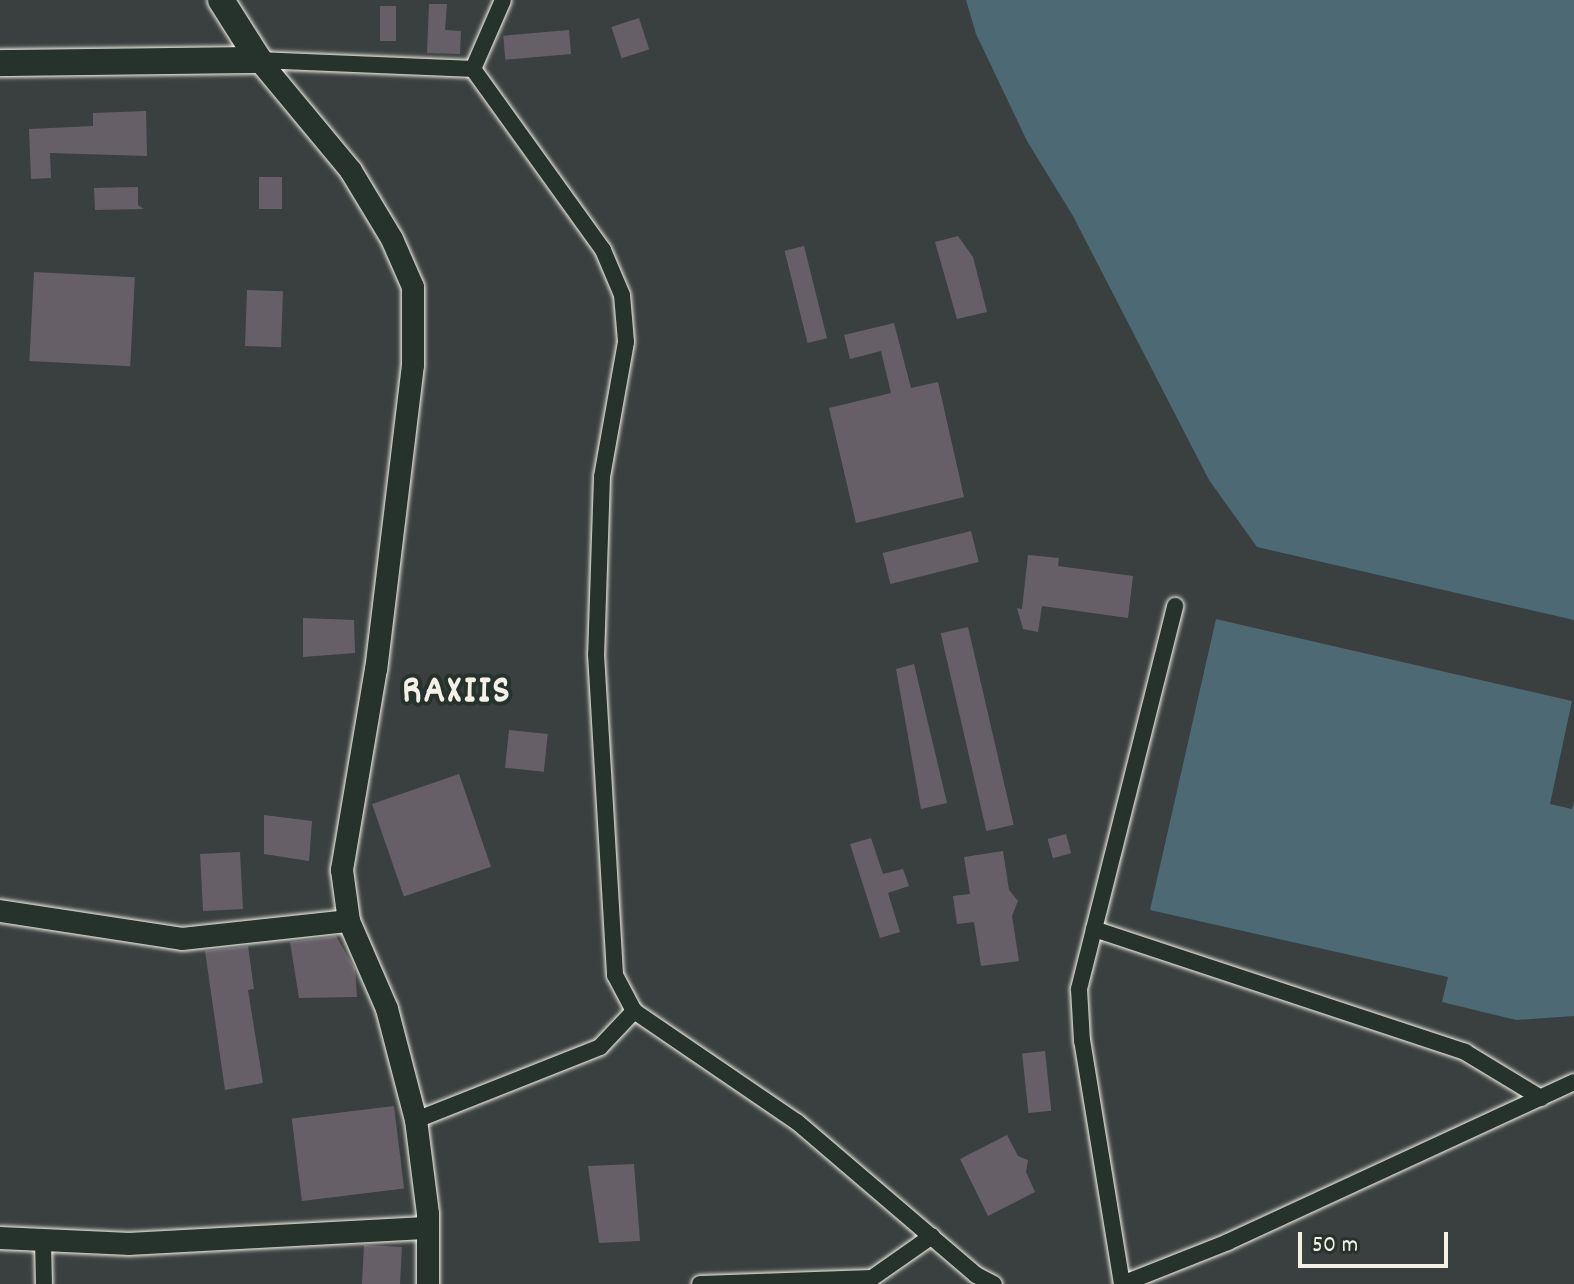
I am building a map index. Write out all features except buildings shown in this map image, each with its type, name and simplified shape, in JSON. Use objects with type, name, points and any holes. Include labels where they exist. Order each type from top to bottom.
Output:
[{"type":"main road","points":[[221,0],[259,60]]},
{"type":"main road","points":[[0,63],[259,60]]},
{"type":"street","points":[[473,69],[503,0]]},
{"type":"street","points":[[259,60],[473,69]]},
{"type":"street","points":[[259,60],[351,171],[392,239],[413,287],[413,365],[376,669],[343,857],[349,921],[387,1009],[416,1120],[431,1284]]},
{"type":"street","points":[[473,69],[603,250],[622,295],[626,342],[602,477],[596,654],[615,975],[634,1011],[797,1122],[976,1275],[994,1284]]},
{"type":"street","points":[[1175,606],[1081,973],[1078,1011],[1122,1284],[1228,1242],[1574,1082]]},
{"type":"street","points":[[0,911],[182,939],[349,921]]},
{"type":"street","points":[[1094,929],[1465,1052],[1541,1098]]},
{"type":"street","points":[[416,1120],[600,1047],[634,1011]]},
{"type":"street","points":[[0,1238],[130,1244],[428,1228]]},
{"type":"street","points":[[700,1284],[874,1281],[932,1236]]},
{"type":"street","points":[[43,1241],[44,1284]]},
{"type":"water","points":[[966,0],[1574,0],[1574,620],[1257,547],[1209,480],[1073,216],[1027,141],[976,34]]},
{"type":"water","points":[[1216,619],[1572,701],[1550,804],[1572,809],[1574,802],[1574,1016],[1516,1020],[1442,1002],[1448,977],[1150,910]]},
{"type":"district","name":"RAXIIS","points":[[457,694]]}]
